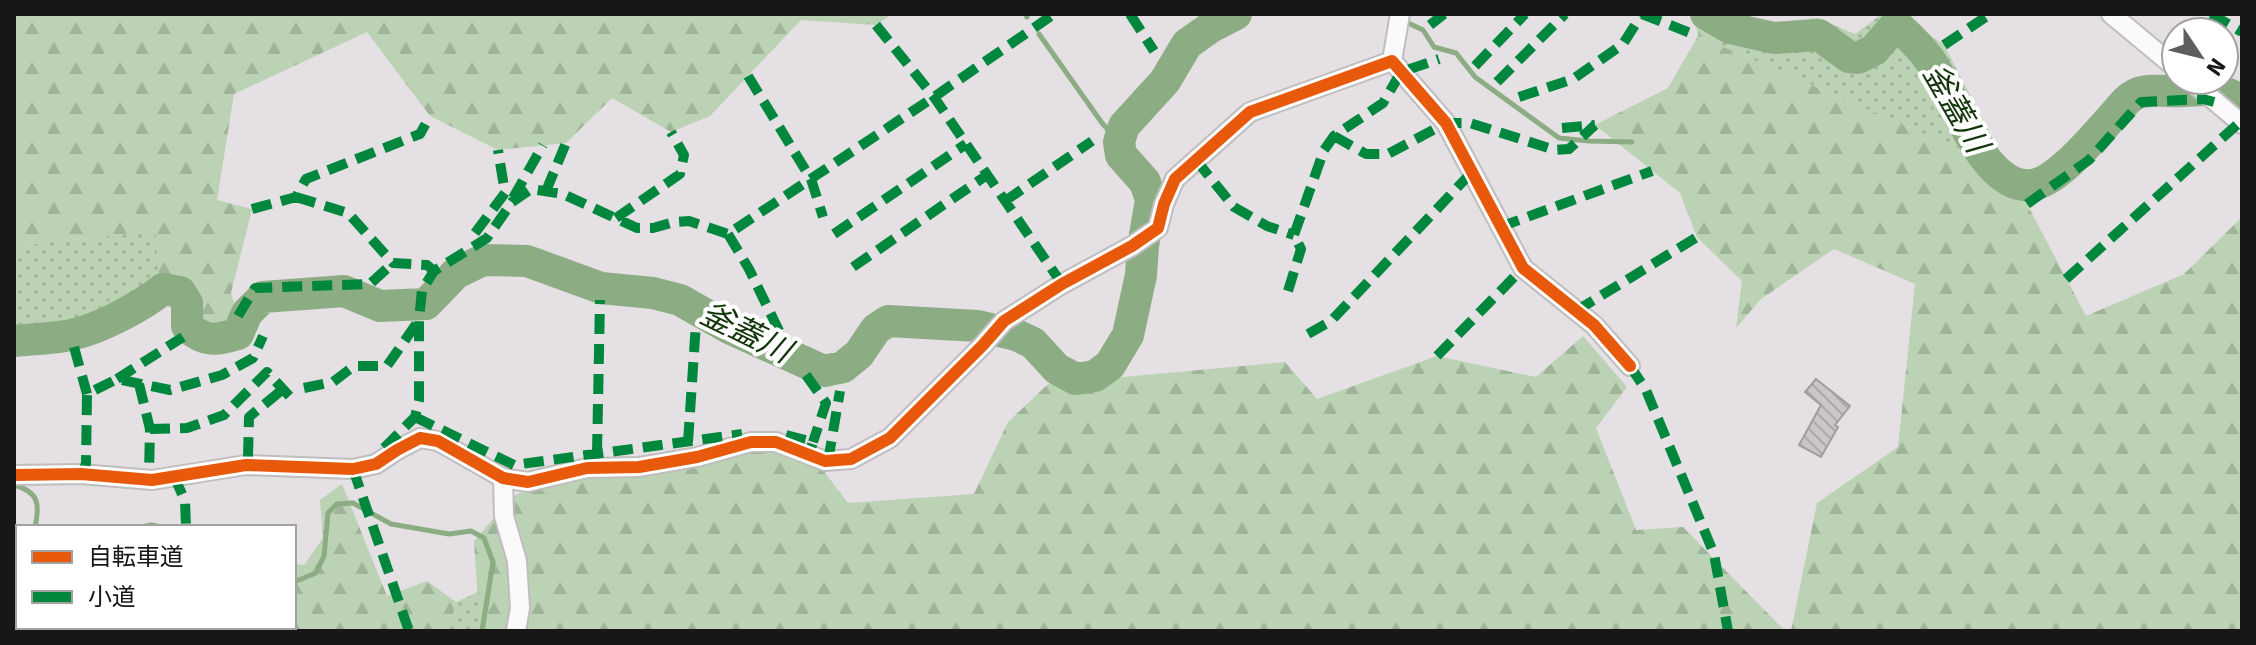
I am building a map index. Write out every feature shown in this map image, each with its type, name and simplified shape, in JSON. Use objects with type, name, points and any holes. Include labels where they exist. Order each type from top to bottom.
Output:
[{"type":"street","points":[[1392,61],[1400,14]]},
{"type":"street","points":[[2111,14],[2160,55]]},
{"type":"street","points":[[14,475],[81,474],[152,480],[246,465],[353,469],[376,464],[420,438],[438,441],[503,478],[528,482],[587,468],[639,467],[697,457],[751,442],[776,442],[825,461],[851,459],[890,438],[1004,321],[1158,228],[1175,179],[1250,112],[1392,61]]},
{"type":"street","points":[[1392,61],[1446,123],[1523,268],[1594,325],[1630,366]]},
{"type":"street","points":[[2208,96],[2242,124]]},
{"type":"street","points":[[503,478],[504,516],[517,561],[520,608],[516,631]]},
{"type":"green space","points":[[14,14],[892,14],[876,25],[801,20],[710,116],[671,132],[612,98],[566,143],[498,150],[430,116],[367,32],[234,94],[217,200],[252,209],[231,293],[238,316],[224,329],[202,321],[191,293],[159,276],[155,231],[14,246]]},
{"type":"green space","points":[[1694,14],[1732,14],[1747,25],[1818,18],[1855,34],[1882,14],[1899,14],[1944,45],[2027,204],[1957,148],[1698,36]]},
{"type":"green space","points":[[1698,36],[1957,148],[2027,204],[2086,316],[2184,274],[2242,217],[2242,631],[1791,631],[1817,503],[1898,447],[1915,284],[1834,249],[1761,299],[1736,328],[1742,281],[1697,237],[1680,193],[1595,125],[1668,88]]},
{"type":"green space","points":[[156,231],[159,276],[191,293],[179,301],[165,298],[74,347],[14,352],[14,246]]},
{"type":"green space","points":[[1583,336],[1627,387],[1596,428],[1636,530],[1683,527],[1785,631],[480,631],[474,541],[512,497],[547,481],[653,475],[760,449],[820,466],[848,503],[974,494],[1008,422],[1048,384],[1285,362],[1317,399],[1437,356],[1536,377]]},
{"type":"green space","points":[[342,484],[387,596],[427,581],[456,602],[449,631],[77,631],[296,629],[296,564],[304,565],[323,538],[320,500]]},
{"type":"green space","points":[[478,592],[480,631],[449,631],[456,602]]},
{"type":"building","points":[[1816,379],[1850,406],[1835,425],[1838,427],[1821,457],[1799,445],[1821,405],[1805,392]]},
{"type":"waterway","name":"釜蓋川","points":[[14,341],[59,337],[89,330],[130,311],[163,289],[180,292],[187,303],[187,326],[193,331],[205,338],[223,338],[238,334],[247,313],[263,297],[344,291],[380,306],[426,304],[456,273],[483,260],[527,261],[601,288],[653,293],[680,300],[731,329],[824,371],[843,367],[859,354],[876,329],[888,321],[978,326],[1016,335],[1033,343],[1057,369],[1076,379],[1095,376],[1110,365],[1128,335],[1141,275],[1151,200],[1145,182],[1121,155],[1119,142],[1124,126],[1165,81],[1187,44],[1236,14]]},
{"type":"waterway","name":"釜蓋川","points":[[1706,14],[1730,28],[1774,38],[1819,35],[1849,57],[1858,58],[1874,50],[1893,28],[1900,28],[1929,59],[1984,156],[1998,172],[2014,183],[2032,185],[2042,182],[2065,167],[2124,103],[2141,92],[2214,90],[2242,101]]},
{"type":"waterway","points":[[1404,21],[1423,30],[1434,47],[1456,53],[1475,77],[1559,138],[1632,142]]},
{"type":"waterway","points":[[1039,34],[1119,142]]},
{"type":"waterway","points":[[14,485],[29,491],[36,500],[35,525]]},
{"type":"waterway","points":[[296,581],[316,573],[324,556],[328,513],[337,504],[353,503],[391,524],[449,534],[471,531],[484,538],[493,562],[482,631]]},
{"type":"marked path","points":[[384,448],[415,417],[419,400],[422,290],[434,271],[487,238],[512,202],[531,189],[563,194],[637,228],[689,221],[728,234],[1054,14]]},
{"type":"marked path","points":[[1130,14],[1154,51]]},
{"type":"marked path","points":[[1430,25],[1444,14]]},
{"type":"marked path","points":[[1475,66],[1525,14]]},
{"type":"marked path","points":[[1497,82],[1565,14]]},
{"type":"marked path","points":[[1642,14],[1698,36]]},
{"type":"marked path","points":[[1519,97],[1573,79],[1623,44],[1642,14]]},
{"type":"marked path","points":[[1944,45],[1990,14]]},
{"type":"marked path","points":[[2211,14],[2242,32]]},
{"type":"marked path","points":[[876,25],[934,97],[1062,284]]},
{"type":"marked path","points":[[1288,291],[1301,249],[1294,235],[1324,150],[1334,136],[1383,103],[1401,72],[1439,59]]},
{"type":"marked path","points":[[748,76],[811,179],[823,217]]},
{"type":"marked path","points":[[2027,204],[2089,160],[2141,102],[2203,99],[2214,102]]},
{"type":"marked path","points":[[252,209],[296,197],[306,179],[420,134],[430,116]]},
{"type":"marked path","points":[[2066,279],[2240,122]]},
{"type":"marked path","points":[[1334,136],[1366,154],[1388,154],[1446,123],[1470,123],[1555,150],[1569,149],[1595,125]]},
{"type":"marked path","points":[[1562,128],[1595,125]]},
{"type":"marked path","points":[[616,218],[680,174],[684,155],[671,132]]},
{"type":"marked path","points":[[1005,201],[1092,141]]},
{"type":"marked path","points":[[546,191],[566,143]]},
{"type":"marked path","points":[[834,234],[966,144]]},
{"type":"marked path","points":[[513,198],[543,145]]},
{"type":"marked path","points":[[475,233],[505,193],[498,150]]},
{"type":"marked path","points":[[1196,160],[1234,207],[1267,226],[1294,235]]},
{"type":"marked path","points":[[1500,227],[1652,171]]},
{"type":"marked path","points":[[1308,334],[1331,321],[1472,172]]},
{"type":"marked path","points":[[853,267],[987,175]]},
{"type":"marked path","points":[[296,197],[348,213],[393,263],[427,265],[434,271]]},
{"type":"marked path","points":[[728,234],[782,337]]},
{"type":"marked path","points":[[1576,311],[1697,237]]},
{"type":"marked path","points":[[238,316],[255,288],[370,284],[393,263]]},
{"type":"marked path","points":[[1437,356],[1523,268]]},
{"type":"marked path","points":[[597,454],[600,300]]},
{"type":"marked path","points":[[304,388],[333,382],[354,366],[387,366],[419,320]]},
{"type":"marked path","points":[[688,442],[696,323]]},
{"type":"marked path","points":[[81,474],[86,464],[87,394],[117,379],[170,390],[222,375],[253,358],[263,336]]},
{"type":"marked path","points":[[117,379],[183,337]]},
{"type":"marked path","points":[[74,347],[87,394]]},
{"type":"marked path","points":[[1630,366],[1646,390],[1714,554],[1728,631]]},
{"type":"marked path","points":[[150,429],[187,428],[224,415],[267,372],[293,400]]},
{"type":"marked path","points":[[806,375],[826,403],[813,442]]},
{"type":"marked path","points":[[139,384],[150,429],[149,474]]},
{"type":"marked path","points":[[248,457],[249,417],[283,389]]},
{"type":"marked path","points":[[828,461],[840,391]]},
{"type":"marked path","points":[[415,417],[514,465],[742,434]]},
{"type":"marked path","points":[[786,435],[813,442],[809,455]]},
{"type":"marked path","points":[[353,469],[409,631]]},
{"type":"marked path","points":[[174,476],[185,501],[186,525]]},
{"type":"cycle path","points":[[14,475],[81,474],[152,480],[246,465],[353,469],[376,464],[420,438],[438,441],[503,478],[528,482],[587,468],[639,467],[697,457],[751,442],[776,442],[825,461],[851,459],[890,438],[1004,321],[1158,228],[1175,179],[1250,112],[1392,61],[1446,123],[1523,268],[1594,325],[1630,366]]}]
